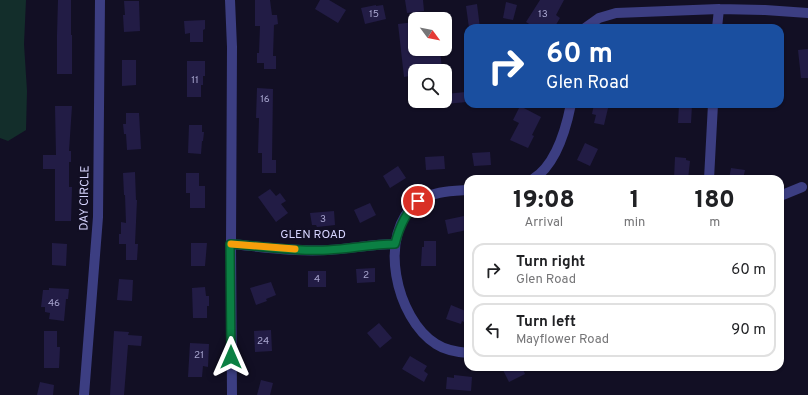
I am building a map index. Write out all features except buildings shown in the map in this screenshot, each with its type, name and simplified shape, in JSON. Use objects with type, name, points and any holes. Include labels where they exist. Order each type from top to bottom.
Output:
[{"type":"street","name":"DAY CIRCLE","points":[[84,395],[98,217],[100,0]]},
{"type":"street","points":[[230,0],[232,47],[230,244],[232,395]]},
{"type":"street","points":[[591,24],[599,18],[616,13],[719,9],[808,13]]},
{"type":"street","points":[[717,24],[719,9]]},
{"type":"street","points":[[538,175],[545,169],[555,151],[563,134],[570,108]]},
{"type":"street","points":[[709,175],[713,108]]},
{"type":"street","points":[[784,194],[802,186]]},
{"type":"street","points":[[464,190],[434,194],[418,201],[410,209],[404,219],[395,244],[395,258],[400,292],[410,316],[423,332],[437,344],[449,350],[464,352]]},
{"type":"street","name":"GLEN ROAD","points":[[230,244],[306,250],[327,250],[395,244]]},
{"type":"green space","points":[[0,0],[26,0],[24,44],[27,91],[26,130],[8,141],[0,138]]},
{"type":"slow traffic","points":[[231,244],[295,249]]},
{"type":"route","points":[[231,357],[230,244],[306,250],[327,250],[395,244],[404,219],[410,209],[418,201]]}]
